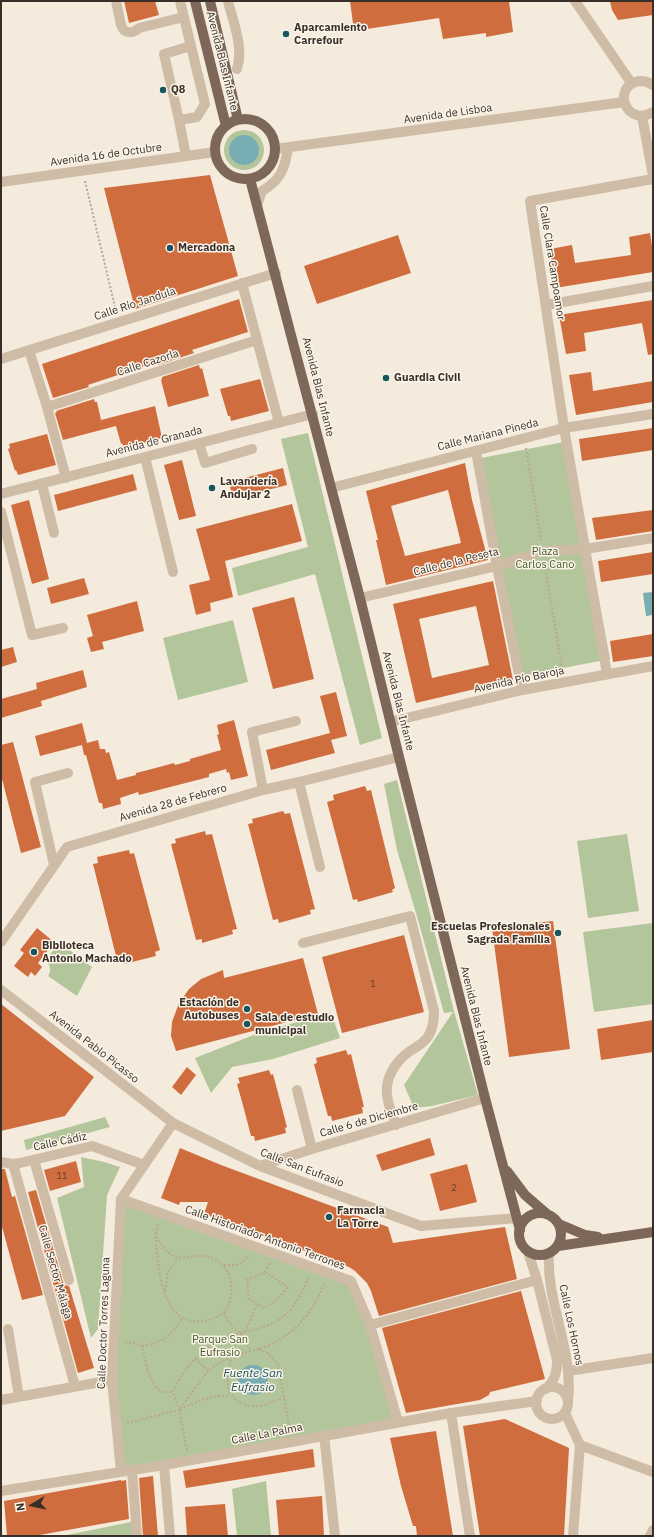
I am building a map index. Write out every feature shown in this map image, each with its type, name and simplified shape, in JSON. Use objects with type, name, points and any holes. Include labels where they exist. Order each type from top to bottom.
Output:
[{"type":"main road","name":"Avenida Blas Infante","points":[[195,1],[226,126]]},
{"type":"main road","name":"Avenida Blas Infante","points":[[210,1],[238,120]]},
{"type":"main road","points":[[238,120],[252,120],[264,126],[270,132],[274,140],[274,158],[270,165],[265,172],[250,179],[240,179],[227,173],[218,162],[215,152],[216,142],[220,134],[226,126],[238,120]]},
{"type":"main road","name":"Avenida Blas Infante","points":[[250,179],[313,414],[360,598],[398,757],[520,1230]]},
{"type":"main road","points":[[503,1166],[525,1195],[553,1218],[558,1224],[561,1235],[558,1246]]},
{"type":"main road","points":[[547,1214],[540,1213],[529,1216],[522,1223],[520,1230],[520,1242],[528,1252],[537,1255],[549,1254],[558,1246],[653,1232]]},
{"type":"main road","points":[[558,1224],[585,1235],[608,1238]]},
{"type":"street","points":[[116,1],[121,25],[123,29],[128,32],[133,32],[139,28],[184,17]]},
{"type":"street","points":[[179,120],[197,117],[205,104],[180,1]]},
{"type":"street","points":[[228,1],[238,42],[240,60],[237,69]]},
{"type":"street","points":[[575,1],[632,84]]},
{"type":"street","points":[[186,156],[164,54],[191,46]]},
{"type":"street","points":[[653,85],[643,81],[632,84],[625,91],[624,102],[632,114],[642,116],[653,112]]},
{"type":"street","name":"Avenida de Lisboa","points":[[275,149],[624,102]]},
{"type":"street","points":[[642,116],[653,178]]},
{"type":"street","points":[[257,205],[262,191],[271,186],[279,177],[285,165],[288,148]]},
{"type":"street","name":"Avenida 16 de Octubre","points":[[1,182],[215,152]]},
{"type":"street","name":"Calle Clara Campoamor","points":[[607,674],[564,428],[530,201],[653,178]]},
{"type":"street","name":"Calle Río Jandula","points":[[1,359],[276,273]]},
{"type":"street","points":[[242,283],[279,423]]},
{"type":"street","points":[[546,305],[653,286]]},
{"type":"street","name":"Calle Cazorla","points":[[47,407],[257,340]]},
{"type":"street","points":[[30,350],[66,478]]},
{"type":"street","name":"Avenida de Granada","points":[[1,494],[313,414]]},
{"type":"street","name":"Calle Mariana Pineda","points":[[331,488],[564,428],[653,414]]},
{"type":"street","points":[[199,443],[205,463],[252,449]]},
{"type":"street","points":[[476,451],[522,690]]},
{"type":"street","points":[[145,457],[173,572]]},
{"type":"street","points":[[42,484],[54,533]]},
{"type":"street","points":[[1,512],[32,635],[63,628]]},
{"type":"street","name":"Calle de la Peseta","points":[[360,598],[497,566],[543,552],[585,549],[653,538]]},
{"type":"street","name":"Avenida Pío Baroja","points":[[390,722],[522,690],[653,666]]},
{"type":"street","points":[[263,790],[252,732],[296,721]]},
{"type":"street","name":"Avenida 28 de Febrero","points":[[1,942],[67,847],[263,790],[398,757]]},
{"type":"street","points":[[54,865],[35,782],[68,773]]},
{"type":"street","points":[[299,782],[320,867]]},
{"type":"street","points":[[303,943],[410,916],[434,1011],[434,1020],[428,1036],[421,1044],[403,1057],[392,1071],[388,1082],[387,1094],[396,1125]]},
{"type":"street","name":"Avenida Pablo Picasso","points":[[1,990],[173,1123]]},
{"type":"street","points":[[297,1090],[312,1149]]},
{"type":"street","name":"Calle 6 de Diciembre","points":[[260,1166],[312,1149],[485,1098]]},
{"type":"street","points":[[121,1199],[173,1123]]},
{"type":"street","name":"Calle San Eufrasio","points":[[173,1123],[260,1166],[420,1226],[517,1218]]},
{"type":"street","name":"Calle Cádiz","points":[[1,1162],[13,1164],[92,1146],[144,1165]]},
{"type":"street","points":[[34,1160],[69,1280]]},
{"type":"street","name":"Calle Sector Málaga","points":[[13,1164],[75,1386]]},
{"type":"street","name":"Calle Historiador Antonio Terrones","points":[[121,1199],[351,1281],[370,1325],[398,1422]]},
{"type":"street","name":"Calle Doctor Torres Laguna","points":[[121,1199],[112,1380],[121,1472]]},
{"type":"street","name":"Calle Los Hornos","points":[[528,1252],[537,1280],[557,1360],[556,1374],[551,1384],[546,1389]]},
{"type":"street","name":"Calle Los Hornos","points":[[549,1254],[549,1278],[568,1371],[568,1401]]},
{"type":"street","points":[[370,1325],[537,1280]]},
{"type":"street","points":[[8,1329],[18,1397]]},
{"type":"street","points":[[568,1371],[653,1358]]},
{"type":"street","points":[[1,1400],[112,1380]]},
{"type":"street","points":[[556,1388],[560,1390],[566,1396],[568,1401],[565,1413],[556,1419],[546,1418],[538,1411],[538,1396],[546,1389],[556,1388]]},
{"type":"street","name":"Calle La Palma","points":[[1,1491],[164,1465],[451,1413],[537,1401]]},
{"type":"street","points":[[451,1413],[470,1536]]},
{"type":"street","points":[[565,1413],[580,1445],[573,1536]]},
{"type":"street","points":[[324,1435],[335,1536]]},
{"type":"street","points":[[580,1445],[653,1472]]},
{"type":"street","points":[[164,1465],[170,1536]]},
{"type":"street","points":[[132,1470],[137,1536]]},
{"type":"street","points":[[650,1536],[653,1530]]},
{"type":"path","points":[[83,170],[118,322]]},
{"type":"path","points":[[155,1233],[161,1246],[169,1254],[178,1258],[203,1256],[215,1259],[224,1265],[228,1273],[231,1295],[224,1313],[206,1321],[194,1322],[182,1318],[171,1307],[160,1277],[155,1233],[161,1214]]},
{"type":"path","points":[[224,1265],[238,1265],[248,1258],[256,1247]]},
{"type":"path","points":[[165,1293],[168,1272],[178,1258]]},
{"type":"path","points":[[190,1460],[180,1410],[173,1392],[177,1384],[200,1353],[216,1342],[266,1325],[286,1315],[299,1297],[312,1268]]},
{"type":"path","points":[[265,1272],[288,1287],[278,1299],[264,1308],[257,1304],[249,1299],[247,1280],[265,1272]]},
{"type":"path","points":[[180,1410],[215,1365],[232,1356],[258,1349],[281,1339],[293,1331],[314,1304],[329,1274]]},
{"type":"path","points":[[245,1333],[257,1304]]},
{"type":"path","points":[[224,1313],[233,1329],[241,1333],[251,1351]]},
{"type":"path","points":[[114,1342],[134,1343],[142,1346],[156,1344],[168,1337],[182,1318]]},
{"type":"path","points":[[142,1346],[149,1375],[155,1386],[163,1392],[173,1392]]},
{"type":"path","points":[[258,1349],[269,1354],[278,1364],[291,1441]]},
{"type":"path","points":[[230,1396],[227,1385],[228,1370],[232,1356]]},
{"type":"path","points":[[195,1359],[209,1371]]},
{"type":"path","points":[[116,1425],[180,1410],[211,1396],[230,1396],[240,1402],[254,1406],[284,1398]]},
{"type":"green space","points":[[248,130],[255,133],[261,139],[264,150],[263,158],[255,167],[248,170],[240,170],[233,167],[225,158],[224,146],[227,139],[236,131]]},
{"type":"green space","points":[[308,433],[382,738],[360,745],[315,574],[238,596],[232,568],[308,547],[281,439]]},
{"type":"green space","name":"Plaza Carlos Cano","points":[[569,441],[610,659],[522,676],[481,458]]},
{"type":"green space","points":[[233,620],[248,682],[178,700],[163,638]]},
{"type":"green space","points":[[397,780],[454,1011],[478,1095],[432,1106],[414,1108],[404,1085],[453,1012],[444,1013],[397,850],[384,784]]},
{"type":"green space","points":[[627,834],[639,911],[588,918],[577,841]]},
{"type":"green space","points":[[653,923],[653,1004],[594,1012],[583,932]]},
{"type":"green space","points":[[59,942],[92,967],[77,996],[48,976],[50,968],[46,960]]},
{"type":"green space","points":[[331,1013],[340,1038],[273,1059],[232,1067],[211,1093],[195,1058],[264,1031]]},
{"type":"green space","points":[[105,1117],[110,1127],[26,1150],[24,1140]]},
{"type":"green space","points":[[81,1157],[120,1167],[107,1195],[98,1329],[91,1338],[57,1198],[84,1187]]},
{"type":"green space","name":"Parque San Eufrasio","points":[[121,1199],[351,1281],[398,1422],[121,1472],[112,1380]]},
{"type":"green space","points":[[266,1481],[271,1536],[237,1536],[232,1489]]},
{"type":"green space","points":[[136,1521],[137,1536],[62,1536]]},
{"type":"water","points":[[244,135],[250,136],[258,144],[258,156],[250,164],[244,165],[238,164],[230,156],[229,150],[230,144],[238,136]]},
{"type":"water","points":[[653,592],[653,615],[646,616],[643,593]]},
{"type":"water","name":"Fuente San Eufrasio","points":[[253,1365],[259,1366],[267,1374],[267,1386],[259,1394],[253,1395],[247,1394],[239,1386],[238,1380],[239,1374],[247,1366]]},
{"type":"building","points":[[124,1],[155,1],[159,15],[129,23]]},
{"type":"building","points":[[350,1],[509,1],[513,32],[486,37],[486,33],[443,39],[439,18],[354,31]]},
{"type":"building","points":[[610,1],[653,1],[653,15],[618,20],[612,10]]},
{"type":"building","points":[[210,175],[238,276],[135,309],[104,188]]},
{"type":"building","points":[[650,233],[653,252],[653,272],[555,288],[550,249],[572,245],[575,263],[631,255],[629,237]]},
{"type":"building","points":[[398,235],[411,273],[317,304],[304,266]]},
{"type":"building","points":[[239,299],[248,332],[192,350],[194,353],[158,365],[157,362],[88,385],[89,387],[53,398],[42,364]]},
{"type":"building","points":[[653,300],[653,354],[648,355],[642,323],[584,333],[586,351],[566,354],[559,315]]},
{"type":"building","points":[[199,365],[200,369],[202,368],[209,396],[168,407],[161,380],[162,377]]},
{"type":"building","points":[[591,372],[593,391],[653,381],[653,402],[576,415],[569,375]]},
{"type":"building","points":[[260,379],[269,411],[231,421],[230,416],[228,416],[220,389]]},
{"type":"building","points":[[94,399],[95,402],[97,402],[101,420],[155,406],[162,438],[124,448],[122,443],[121,444],[116,426],[63,440],[55,413],[57,412],[56,411]]},
{"type":"building","points":[[653,428],[653,450],[582,461],[579,439]]},
{"type":"building","points":[[47,434],[56,465],[18,475],[16,470],[15,471],[8,449],[10,448],[9,444]]},
{"type":"building","points":[[182,460],[196,516],[179,520],[164,465]]},
{"type":"building","points":[[465,463],[472,500],[488,560],[386,585],[376,540],[378,540],[366,491]],"holes":[[[448,490],[461,543],[405,556],[391,506]]]},
{"type":"building","points":[[283,468],[287,485],[233,499],[229,482]]},
{"type":"building","points":[[133,474],[137,490],[58,511],[54,495]]},
{"type":"building","points":[[29,500],[49,579],[32,584],[11,505]]},
{"type":"building","points":[[292,504],[302,541],[225,561],[233,597],[210,603],[211,611],[196,615],[189,585],[210,580],[196,529]]},
{"type":"building","points":[[653,510],[653,531],[596,540],[592,518]]},
{"type":"building","points":[[653,552],[653,574],[601,582],[598,561]]},
{"type":"building","points":[[84,578],[89,594],[51,604],[47,588]]},
{"type":"building","points":[[493,581],[513,680],[416,703],[393,604]],"holes":[[[476,606],[489,665],[432,678],[419,619]]]},
{"type":"building","points":[[294,597],[314,679],[273,689],[252,608]]},
{"type":"building","points":[[137,601],[144,631],[102,642],[104,649],[91,652],[87,638],[93,636],[87,615]]},
{"type":"building","points":[[653,634],[653,656],[613,662],[610,641]]},
{"type":"building","points":[[13,647],[17,662],[1,667],[1,650]]},
{"type":"building","points":[[83,670],[87,687],[41,701],[42,706],[1,718],[1,699],[37,689],[36,683]]},
{"type":"building","points":[[336,692],[347,736],[331,740],[335,753],[271,770],[266,750],[330,733],[320,696]]},
{"type":"building","points":[[234,720],[248,776],[231,780],[229,772],[227,773],[226,769],[209,774],[209,777],[139,795],[138,792],[120,798],[121,804],[103,809],[102,803],[99,803],[82,745],[40,756],[35,736],[82,723],[87,743],[98,740],[100,749],[105,749],[106,753],[109,752],[117,780],[136,775],[136,773],[174,763],[175,765],[190,761],[190,759],[221,750],[217,735],[219,734],[217,725]]},
{"type":"building","points":[[13,742],[41,847],[21,853],[1,775],[1,745]]},
{"type":"building","points":[[365,786],[367,791],[371,790],[395,888],[392,890],[393,892],[358,902],[357,899],[353,900],[327,802],[334,800],[333,795]]},
{"type":"building","points":[[283,811],[285,814],[290,813],[315,909],[310,910],[311,914],[279,923],[278,919],[273,920],[248,824],[253,823],[252,819]]},
{"type":"building","points":[[205,831],[206,835],[212,834],[237,929],[232,930],[233,934],[202,943],[202,939],[196,940],[171,844],[176,843],[175,839]]},
{"type":"building","points":[[129,850],[130,854],[134,853],[160,950],[155,952],[156,956],[124,964],[122,959],[117,960],[93,864],[98,863],[97,857]]},
{"type":"building","points":[[553,921],[570,1049],[509,1057],[492,928]]},
{"type":"building","name":"Biblioteca Antonio Machado","points":[[37,928],[54,942],[38,963],[42,967],[35,976],[31,972],[28,977],[14,966],[24,953],[20,950]]},
{"type":"building","points":[[404,935],[424,1012],[342,1033],[322,957]]},
{"type":"building","name":"Estación de Autobuses","points":[[303,958],[318,1014],[176,1051],[171,1036],[172,1022],[179,1003],[189,989],[201,979],[223,970],[224,978]]},
{"type":"building","points":[[1,1004],[94,1077],[65,1116],[1,1131]]},
{"type":"building","points":[[653,1020],[653,1052],[601,1060],[597,1029]]},
{"type":"building","points":[[346,1050],[348,1055],[351,1054],[364,1107],[362,1107],[363,1113],[332,1121],[331,1116],[328,1116],[314,1064],[317,1063],[316,1058]]},
{"type":"building","points":[[187,1067],[196,1075],[181,1095],[172,1087]]},
{"type":"building","points":[[269,1070],[271,1075],[273,1074],[287,1127],[285,1128],[286,1133],[255,1141],[254,1136],[251,1136],[237,1084],[240,1083],[238,1078]]},
{"type":"building","points":[[430,1138],[435,1155],[382,1171],[376,1155]]},
{"type":"building","points":[[180,1148],[221,1165],[388,1227],[393,1243],[505,1227],[517,1279],[379,1316],[367,1283],[349,1267],[204,1214],[208,1202],[180,1202],[179,1205],[161,1198]]},
{"type":"building","points":[[76,1161],[81,1182],[50,1191],[44,1170]]},
{"type":"building","points":[[467,1164],[477,1202],[440,1211],[430,1174]]},
{"type":"building","points":[[1,1169],[5,1169],[12,1197],[15,1196],[43,1295],[22,1300],[1,1223]]},
{"type":"building","points":[[36,1190],[63,1282],[65,1285],[69,1286],[94,1368],[78,1373],[28,1192]]},
{"type":"building","points":[[521,1291],[545,1379],[490,1392],[489,1395],[480,1400],[406,1413],[382,1328]]},
{"type":"building","points":[[505,1419],[569,1448],[564,1536],[480,1536],[463,1426]]},
{"type":"building","points":[[436,1431],[453,1536],[417,1536],[416,1526],[413,1526],[401,1486],[390,1438]]},
{"type":"building","points":[[313,1449],[315,1467],[186,1488],[183,1471]]},
{"type":"building","points":[[153,1476],[158,1536],[143,1536],[139,1478]]},
{"type":"building","points":[[126,1480],[129,1519],[34,1536],[7,1536],[4,1501]]},
{"type":"building","points":[[322,1496],[324,1536],[279,1536],[276,1500]]},
{"type":"building","points":[[225,1504],[228,1536],[187,1536],[185,1507]]},
{"type":"place","name":"Aparcamiento Carrefour","points":[[286,34]]},
{"type":"place","name":"Q8","points":[[163,90]]},
{"type":"place","name":"Mercadona","points":[[170,248]]},
{"type":"place","name":"Guardia Civil","points":[[386,378]]},
{"type":"place","name":"Lavandería Andujar 2","points":[[212,488]]},
{"type":"place","name":"Escuelas Profesionales Sagrada Familia","points":[[558,933]]},
{"type":"place","name":"Biblioteca Antonio Machado","points":[[34,952]]},
{"type":"place","name":"Estación de Autobuses","points":[[247,1009]]},
{"type":"place","name":"Sala de estudio municipal","points":[[247,1024]]},
{"type":"place","name":"Farmacia La Torre","points":[[329,1217]]}]
